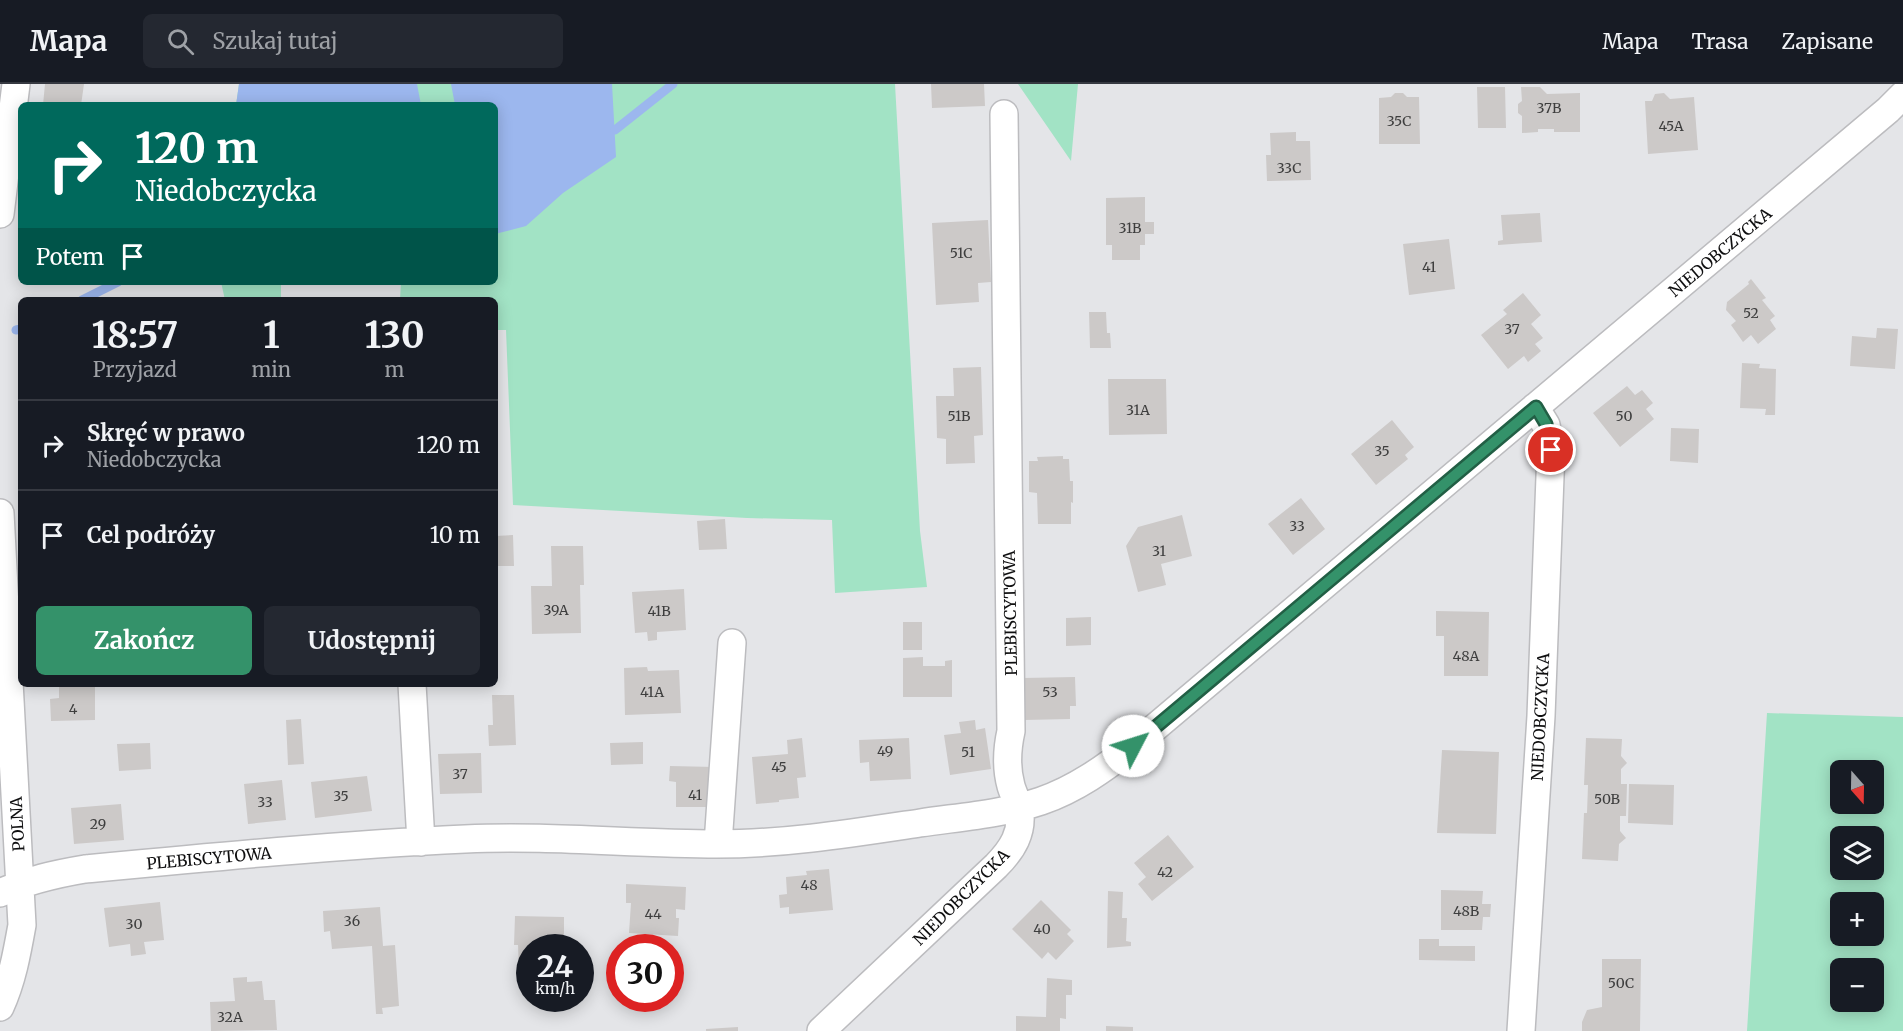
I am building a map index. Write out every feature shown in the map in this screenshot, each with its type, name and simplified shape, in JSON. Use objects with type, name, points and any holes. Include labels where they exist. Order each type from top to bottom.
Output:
[{"type":"street","points":[[0,214],[16,84]]},
{"type":"street","name":"NIEDOBCZYCKA","points":[[821,1031],[1004,858],[1017,837],[1020,821],[1018,807],[1058,794],[1084,781],[1114,761],[1879,118],[1903,95]]},
{"type":"street","name":"PLEBISCYTOWA","points":[[10,888],[48,875],[85,869],[298,850],[421,842],[522,838],[718,844],[769,842],[834,835],[1018,807],[1010,784],[1007,752],[1011,719],[1004,114]]},
{"type":"street","name":"NIEDOBCZYCKA","points":[[1521,1031],[1541,716],[1551,450],[1546,424],[1536,407]]},
{"type":"street","name":"POLNA","points":[[0,513],[10,888],[21,925],[16,960],[0,1008]]},
{"type":"street","points":[[718,844],[732,643]]},
{"type":"street","points":[[412,687],[421,842]]},
{"type":"green space","points":[[239,84],[895,84],[920,531],[927,587],[835,593],[832,520],[747,518],[513,505],[506,330],[498,330],[498,297],[400,297],[401,285],[498,285],[498,102],[236,102]]},
{"type":"green space","points":[[1018,84],[1078,84],[1071,161]]},
{"type":"green space","points":[[222,285],[281,285],[281,297],[224,297]]},
{"type":"green space","points":[[1767,713],[1903,717],[1903,1031],[1747,1031]]},
{"type":"water","points":[[239,84],[417,84],[420,102],[236,102]]},
{"type":"water","points":[[451,84],[612,84],[616,157],[563,193],[526,226],[498,233],[498,102],[454,102]]},
{"type":"building","points":[[45,84],[84,84],[81,102],[43,102]]},
{"type":"building","points":[[931,84],[984,84],[985,106],[932,108]]},
{"type":"building","points":[[1477,87],[1505,87],[1506,128],[1478,128]]},
{"type":"building","points":[[1521,87],[1540,87],[1547,94],[1580,93],[1580,132],[1554,132],[1554,129],[1538,129],[1538,132],[1522,133],[1522,116],[1518,113],[1518,104],[1522,101]]},
{"type":"building","points":[[1395,93],[1403,93],[1407,97],[1419,97],[1420,144],[1379,144],[1379,98],[1391,97]]},
{"type":"building","points":[[1664,93],[1670,99],[1694,97],[1698,150],[1648,154],[1645,101],[1652,101],[1655,94]]},
{"type":"building","points":[[1296,132],[1296,141],[1310,141],[1311,180],[1267,181],[1266,155],[1271,155],[1270,133]]},
{"type":"building","points":[[1145,197],[1145,222],[1154,222],[1154,234],[1145,234],[1145,245],[1140,245],[1140,260],[1112,260],[1112,245],[1106,245],[1106,198]]},
{"type":"building","points":[[1540,213],[1542,242],[1498,245],[1498,241],[1503,240],[1501,215]]},
{"type":"building","points":[[988,220],[991,282],[978,283],[979,302],[936,305],[932,223]]},
{"type":"building","points":[[1449,239],[1455,289],[1409,295],[1403,244]]},
{"type":"building","points":[[1751,279],[1766,298],[1762,300],[1775,316],[1770,320],[1776,329],[1758,344],[1751,335],[1743,342],[1731,325],[1736,321],[1726,310],[1727,302],[1749,284]]},
{"type":"building","points":[[1523,293],[1541,315],[1531,324],[1543,338],[1535,344],[1541,351],[1528,362],[1524,356],[1508,369],[1481,335],[1507,314],[1503,310]]},
{"type":"building","points":[[1089,312],[1106,312],[1107,333],[1110,333],[1111,348],[1090,348]]},
{"type":"building","points":[[1877,328],[1898,329],[1895,369],[1850,366],[1852,336],[1876,338]]},
{"type":"building","points":[[1742,363],[1760,364],[1759,368],[1776,369],[1775,415],[1765,415],[1766,409],[1740,408]]},
{"type":"building","points":[[981,367],[983,435],[974,436],[975,463],[946,464],[946,439],[937,438],[936,396],[954,396],[953,368]]},
{"type":"building","points":[[1108,379],[1166,379],[1167,434],[1109,435]]},
{"type":"building","points":[[1627,386],[1635,395],[1642,390],[1653,403],[1646,409],[1654,419],[1620,447],[1593,413]]},
{"type":"building","points":[[1392,420],[1414,447],[1405,455],[1408,459],[1376,485],[1351,454]]},
{"type":"building","points":[[1671,428],[1699,429],[1698,463],[1670,461]]},
{"type":"building","points":[[1063,456],[1063,459],[1069,459],[1070,481],[1073,481],[1071,524],[1038,524],[1037,493],[1029,492],[1029,461],[1038,461],[1037,457]]},
{"type":"building","points":[[1301,498],[1325,529],[1293,555],[1268,524]]},
{"type":"building","points":[[1182,515],[1192,556],[1161,564],[1166,585],[1138,592],[1126,546],[1138,527]]},
{"type":"building","points":[[725,519],[727,549],[699,550],[697,521]]},
{"type":"building","points":[[513,535],[514,566],[498,566],[498,536]]},
{"type":"building","points":[[551,546],[583,546],[584,585],[580,585],[581,633],[532,634],[531,586],[552,586]]},
{"type":"building","points":[[684,589],[686,630],[657,632],[657,640],[648,641],[647,632],[635,633],[632,592]]},
{"type":"building","points":[[1436,611],[1489,612],[1488,676],[1444,676],[1444,636],[1436,636]]},
{"type":"building","points":[[1091,617],[1091,645],[1066,646],[1066,618]]},
{"type":"building","points":[[903,622],[922,622],[922,650],[903,650]]},
{"type":"building","points":[[923,657],[923,666],[945,666],[945,661],[952,660],[952,697],[903,697],[903,658]]},
{"type":"building","points":[[647,667],[648,671],[679,670],[681,713],[625,715],[624,668]]},
{"type":"building","points":[[1075,677],[1076,706],[1070,706],[1070,719],[1024,720],[1023,678]]},
{"type":"building","points":[[59,687],[95,687],[95,720],[51,721],[50,699],[59,698]]},
{"type":"building","points":[[492,695],[514,695],[516,745],[489,746],[488,725],[493,725]]},
{"type":"building","points":[[301,719],[304,764],[288,765],[286,720]]},
{"type":"building","points":[[975,720],[976,730],[985,728],[991,769],[950,775],[944,735],[961,733],[959,722]]},
{"type":"building","points":[[802,738],[806,777],[797,778],[799,798],[756,804],[752,757],[788,754],[787,740]]},
{"type":"building","points":[[909,738],[911,779],[870,781],[869,762],[860,763],[859,740]]},
{"type":"building","points":[[1586,738],[1622,739],[1621,756],[1627,763],[1621,769],[1621,784],[1627,784],[1626,816],[1620,816],[1620,831],[1626,838],[1619,844],[1618,861],[1582,859],[1588,785],[1584,785]]},
{"type":"building","points":[[643,742],[643,764],[611,765],[610,743]]},
{"type":"building","points":[[150,743],[151,769],[119,771],[117,744]]},
{"type":"building","points":[[1442,750],[1499,752],[1496,834],[1437,833]]},
{"type":"building","points":[[481,753],[482,793],[440,794],[438,754]]},
{"type":"building","points":[[670,766],[715,767],[715,807],[676,807],[676,782],[669,781]]},
{"type":"building","points":[[367,776],[372,811],[315,818],[311,782]]},
{"type":"building","points":[[282,780],[286,820],[248,824],[244,784]]},
{"type":"building","points":[[1629,784],[1674,785],[1673,825],[1628,823]]},
{"type":"building","points":[[121,804],[124,840],[74,844],[71,808]]},
{"type":"building","points":[[1168,835],[1194,867],[1152,901],[1138,884],[1146,877],[1134,863]]},
{"type":"building","points":[[829,869],[833,910],[789,914],[789,907],[780,908],[779,895],[787,894],[786,877],[807,875],[806,871]]},
{"type":"building","points":[[626,884],[686,887],[685,910],[676,909],[676,918],[679,918],[678,934],[629,933],[631,903],[626,903]]},
{"type":"building","points":[[1441,890],[1483,891],[1482,904],[1491,904],[1490,917],[1483,917],[1482,930],[1441,930]]},
{"type":"building","points":[[1108,891],[1123,892],[1122,918],[1127,918],[1126,941],[1131,942],[1131,946],[1107,948]]},
{"type":"building","points":[[1041,900],[1071,930],[1067,934],[1074,941],[1056,960],[1048,952],[1042,959],[1012,929]]},
{"type":"building","points":[[160,902],[164,940],[144,942],[146,954],[131,956],[130,944],[109,947],[104,908]]},
{"type":"building","points":[[380,907],[383,946],[395,945],[399,1006],[382,1008],[383,1014],[376,1014],[372,946],[332,949],[330,931],[324,932],[323,911]]},
{"type":"building","points":[[515,916],[564,917],[564,934],[516,934],[516,945],[514,945]]},
{"type":"building","points":[[1419,939],[1439,939],[1439,946],[1475,946],[1475,961],[1419,960]]},
{"type":"building","points":[[1602,959],[1641,959],[1640,1031],[1582,1031],[1582,1022],[1587,1010],[1602,1007]]},
{"type":"building","points":[[247,977],[247,982],[262,981],[264,1000],[275,1000],[277,1030],[211,1031],[210,1002],[235,1001],[233,978]]},
{"type":"building","points":[[1047,978],[1072,980],[1072,995],[1066,995],[1066,1019],[1060,1018],[1060,1031],[1016,1031],[1016,1016],[1046,1017]]},
{"type":"building","points":[[1106,1026],[1133,1027],[1133,1031],[1106,1031]]},
{"type":"building","points":[[738,1027],[738,1031],[706,1031],[706,1029]]},
{"type":"waterway","points":[[615,130],[673,84]]},
{"type":"waterway","points":[[88,297],[112,285]]},
{"type":"route","points":[[1133,746],[1536,407],[1546,424],[1551,450]]}]
